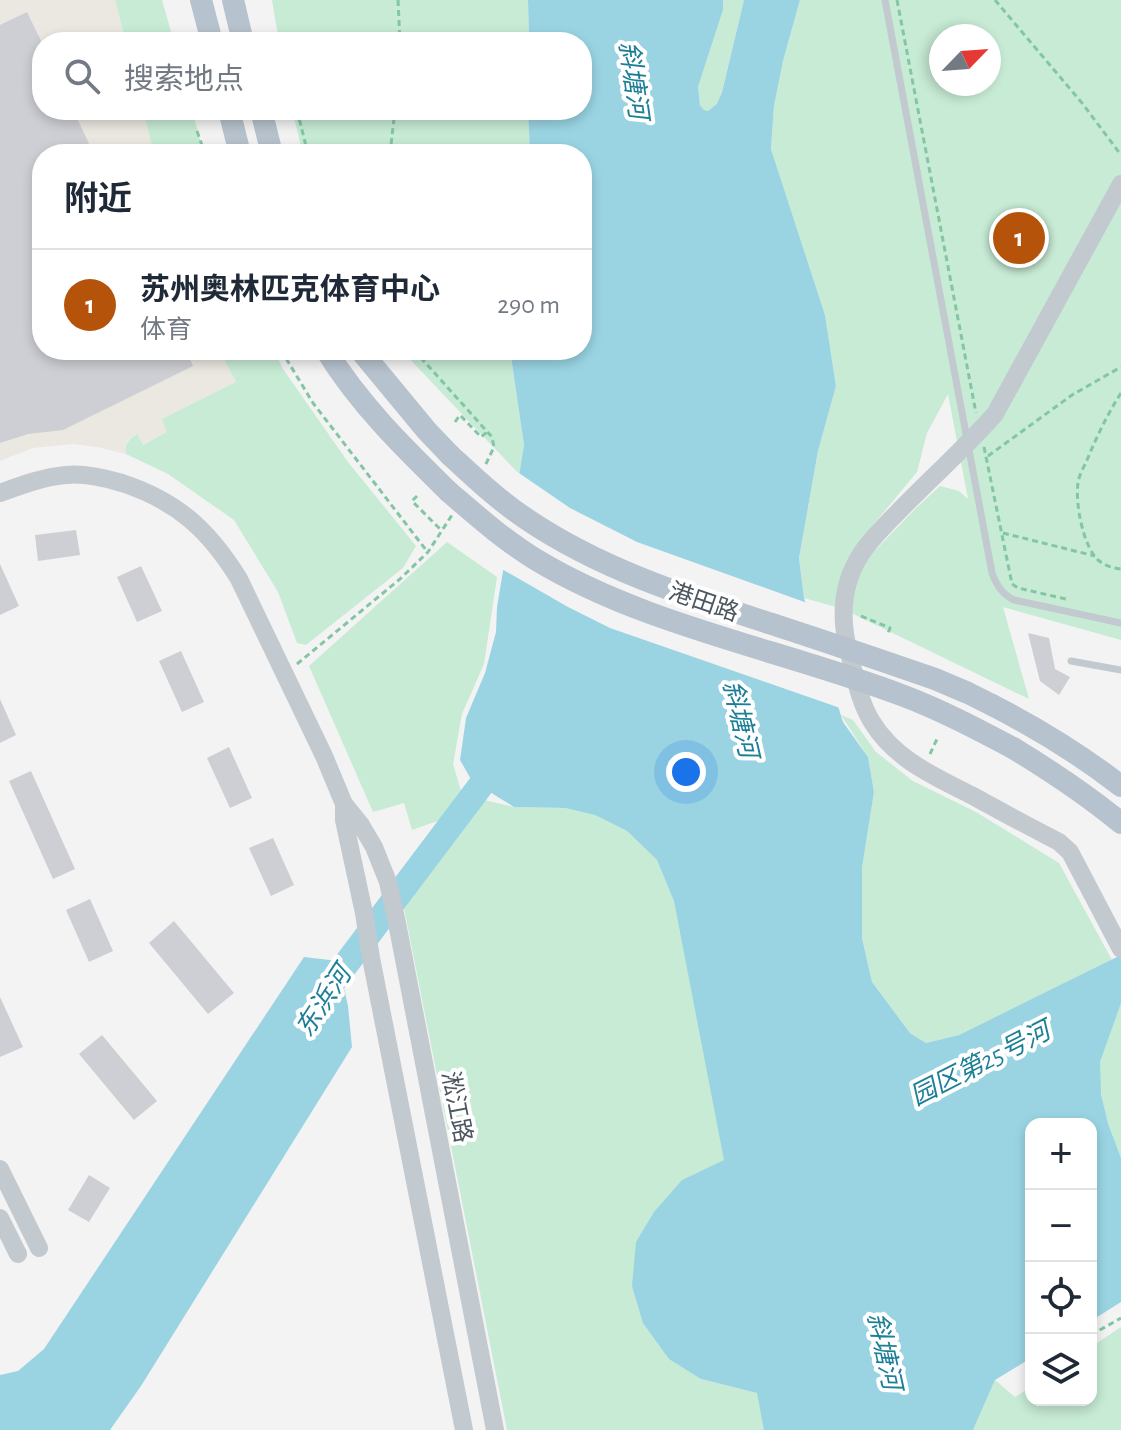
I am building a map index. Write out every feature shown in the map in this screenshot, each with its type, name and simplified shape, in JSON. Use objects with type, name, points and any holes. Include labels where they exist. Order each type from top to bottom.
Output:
[{"type":"main road","points":[[201,0],[209,32]]},
{"type":"main road","points":[[233,0],[241,32]]},
{"type":"main road","points":[[232,120],[238,144]]},
{"type":"main road","points":[[264,120],[270,144]]},
{"type":"main road","name":"港田路","points":[[332,360],[374,416],[453,500],[534,559],[606,595],[940,711],[1057,774],[1121,823]]},
{"type":"main road","name":"港田路","points":[[368,360],[418,422],[450,455],[525,518],[563,541],[600,561],[710,604],[935,679],[968,693],[1026,722],[1121,786]]},
{"type":"street","points":[[1121,184],[995,414],[974,440],[869,542],[853,567],[843,609],[844,634],[862,700],[883,737],[914,765],[1059,842],[1070,852],[1121,949]]},
{"type":"street","name":"淞江路","points":[[0,493],[29,482],[69,475],[108,479],[147,491],[196,523],[225,555],[239,579],[344,804],[374,847],[388,882],[495,1430]]},
{"type":"street","name":"淞江路","points":[[344,804],[344,820],[464,1430]]},
{"type":"street","points":[[373,967],[406,968]]},
{"type":"street","points":[[1,1174],[39,1248]]},
{"type":"street","points":[[0,1218],[18,1254]]},
{"type":"lane","points":[[885,0],[974,440],[992,573],[997,586],[1014,600],[1121,623]]},
{"type":"lane","points":[[1071,661],[1121,670]]},
{"type":"path","points":[[398,0],[400,32]]},
{"type":"path","points":[[897,0],[978,420]]},
{"type":"path","points":[[995,0],[1082,103],[1121,155]]},
{"type":"path","points":[[300,120],[306,144]]},
{"type":"path","points":[[391,144],[394,120]]},
{"type":"path","points":[[197,131],[202,144]]},
{"type":"path","points":[[287,360],[313,403],[428,552]]},
{"type":"path","points":[[423,360],[492,437],[494,447],[481,472]]},
{"type":"path","points":[[986,457],[1072,395],[1121,367]]},
{"type":"path","points":[[1121,393],[1102,422],[1078,482],[1080,513],[1087,541],[1095,556],[1106,565],[1121,569]]},
{"type":"path","points":[[455,422],[460,415],[481,437],[487,432]]},
{"type":"path","points":[[974,440],[986,457],[1014,587],[1077,601]]},
{"type":"path","points":[[417,496],[412,501],[442,531]]},
{"type":"path","points":[[285,674],[428,552],[442,531],[453,500]]},
{"type":"path","points":[[1003,533],[1095,556]]},
{"type":"path","points":[[859,615],[890,628],[887,636]]},
{"type":"path","points":[[930,754],[937,739]]},
{"type":"path","points":[[1093,1334],[1121,1318]]},
{"type":"shaded area","points":[[0,0],[115,0],[123,32],[32,32],[32,120],[146,120],[152,144],[32,144],[32,360],[224,360],[236,382],[162,419],[168,432],[142,445],[136,434],[128,440],[126,454],[73,444],[33,448],[0,461]]},
{"type":"green space","points":[[115,0],[162,0],[171,32],[123,32]]},
{"type":"green space","points":[[272,0],[528,0],[529,32],[277,32]]},
{"type":"green space","points":[[723,0],[744,0],[718,104],[708,111],[700,105],[698,87],[723,10]]},
{"type":"green space","points":[[800,0],[1121,0],[1121,640],[1003,607],[1029,699],[843,609],[804,598],[799,558],[818,451],[836,386],[825,315],[771,149],[774,106]],"holes":[[[948,394],[968,499],[959,491],[940,486],[862,564],[873,525],[917,472],[927,433]]]},
{"type":"green space","points":[[146,120],[195,120],[201,144],[152,144]]},
{"type":"green space","points":[[294,120],[528,120],[530,144],[300,144]]},
{"type":"green space","points":[[224,360],[279,360],[348,462],[416,546],[403,568],[306,645],[297,643],[278,592],[234,520],[168,474],[126,454],[128,442],[137,434],[143,445],[167,432],[162,419],[236,382]]},
{"type":"green space","points":[[411,360],[511,360],[524,445],[519,474]]},
{"type":"green space","points":[[447,542],[497,577],[484,664],[462,714],[453,764],[462,794],[449,817],[412,830],[404,803],[373,812],[309,666]]},
{"type":"green space","points":[[841,715],[853,720],[876,752],[913,781],[976,812],[1059,863],[1112,960],[959,1035],[926,1043],[910,1033],[872,982],[862,938],[862,868],[874,792],[868,757]]},
{"type":"green space","points":[[484,800],[514,807],[565,808],[595,815],[627,831],[657,860],[675,901],[725,1160],[682,1180],[701,1379],[758,1393],[765,1430],[507,1430],[403,903]]},
{"type":"green space","points":[[1120,1003],[1121,1158],[1100,1088],[1103,1050]]},
{"type":"green space","points":[[1121,1327],[1121,1430],[973,1430],[995,1380],[1015,1397],[1025,1391],[1025,1406],[1097,1406],[1097,1343]]},
{"type":"water","points":[[528,0],[723,0],[723,10],[698,87],[700,105],[708,111],[717,104],[722,92],[744,0],[800,0],[774,106],[771,149],[825,315],[836,386],[818,451],[799,558],[804,598],[843,722],[868,757],[874,792],[862,868],[862,938],[872,982],[910,1033],[926,1043],[959,1035],[1121,955],[1121,1003],[1100,1062],[1101,1094],[1121,1158],[1121,1302],[1097,1317],[1097,1118],[1025,1118],[1025,1362],[995,1380],[973,1430],[764,1430],[757,1393],[701,1379],[669,1359],[643,1323],[632,1286],[636,1242],[654,1212],[682,1180],[724,1160],[674,901],[657,860],[627,831],[595,815],[565,808],[514,807],[472,781],[460,760],[466,718],[485,673],[496,632],[497,607],[524,445],[511,360],[592,360],[592,144],[530,144],[528,120],[592,120],[592,32],[529,32]]},
{"type":"water","points":[[304,957],[338,961],[348,1006],[352,1047],[141,1386],[110,1430],[0,1430],[0,1375],[18,1371],[44,1349]]},
{"type":"pier","points":[[516,471],[570,508],[637,542],[810,604],[843,709],[610,628],[500,568]]},
{"type":"building","points":[[27,12],[37,32],[32,32],[32,120],[78,120],[89,144],[32,144],[32,360],[190,360],[193,366],[63,430],[28,434],[0,443],[0,25]]},
{"type":"building","points":[[76,530],[80,555],[38,561],[35,535]]},
{"type":"building","points":[[0,564],[19,606],[0,615]]},
{"type":"building","points":[[141,566],[162,611],[137,622],[117,577]]},
{"type":"building","points":[[1028,633],[1049,638],[1055,669],[1070,677],[1059,695],[1040,681]]},
{"type":"building","points":[[181,651],[204,702],[182,712],[159,661]]},
{"type":"building","points":[[0,699],[16,735],[0,743]]},
{"type":"building","points":[[229,747],[252,798],[230,808],[207,758]]},
{"type":"building","points":[[31,771],[75,869],[53,879],[9,781]]},
{"type":"building","points":[[273,838],[294,885],[271,896],[249,848]]},
{"type":"building","points":[[90,899],[113,951],[89,962],[66,910]]},
{"type":"building","points":[[174,921],[234,993],[208,1014],[149,943]]},
{"type":"building","points":[[0,997],[23,1047],[0,1057]]},
{"type":"building","points":[[102,1035],[157,1101],[134,1120],[79,1054]]},
{"type":"building","points":[[89,1175],[110,1188],[89,1222],[68,1210]]},
{"type":"waterway","name":"东浜河","points":[[322,999],[497,764],[505,762]]},
{"type":"place","name":"苏州奥林匹克体育中心","points":[[1019,238]]},
{"type":"water label","name":"斜塘河","points":[[634,80]]},
{"type":"water label","name":"斜塘河","points":[[741,719]]},
{"type":"water label","name":"园区第25号河","points":[[980,1063]]},
{"type":"water label","name":"斜塘河","points":[[885,1351]]}]
